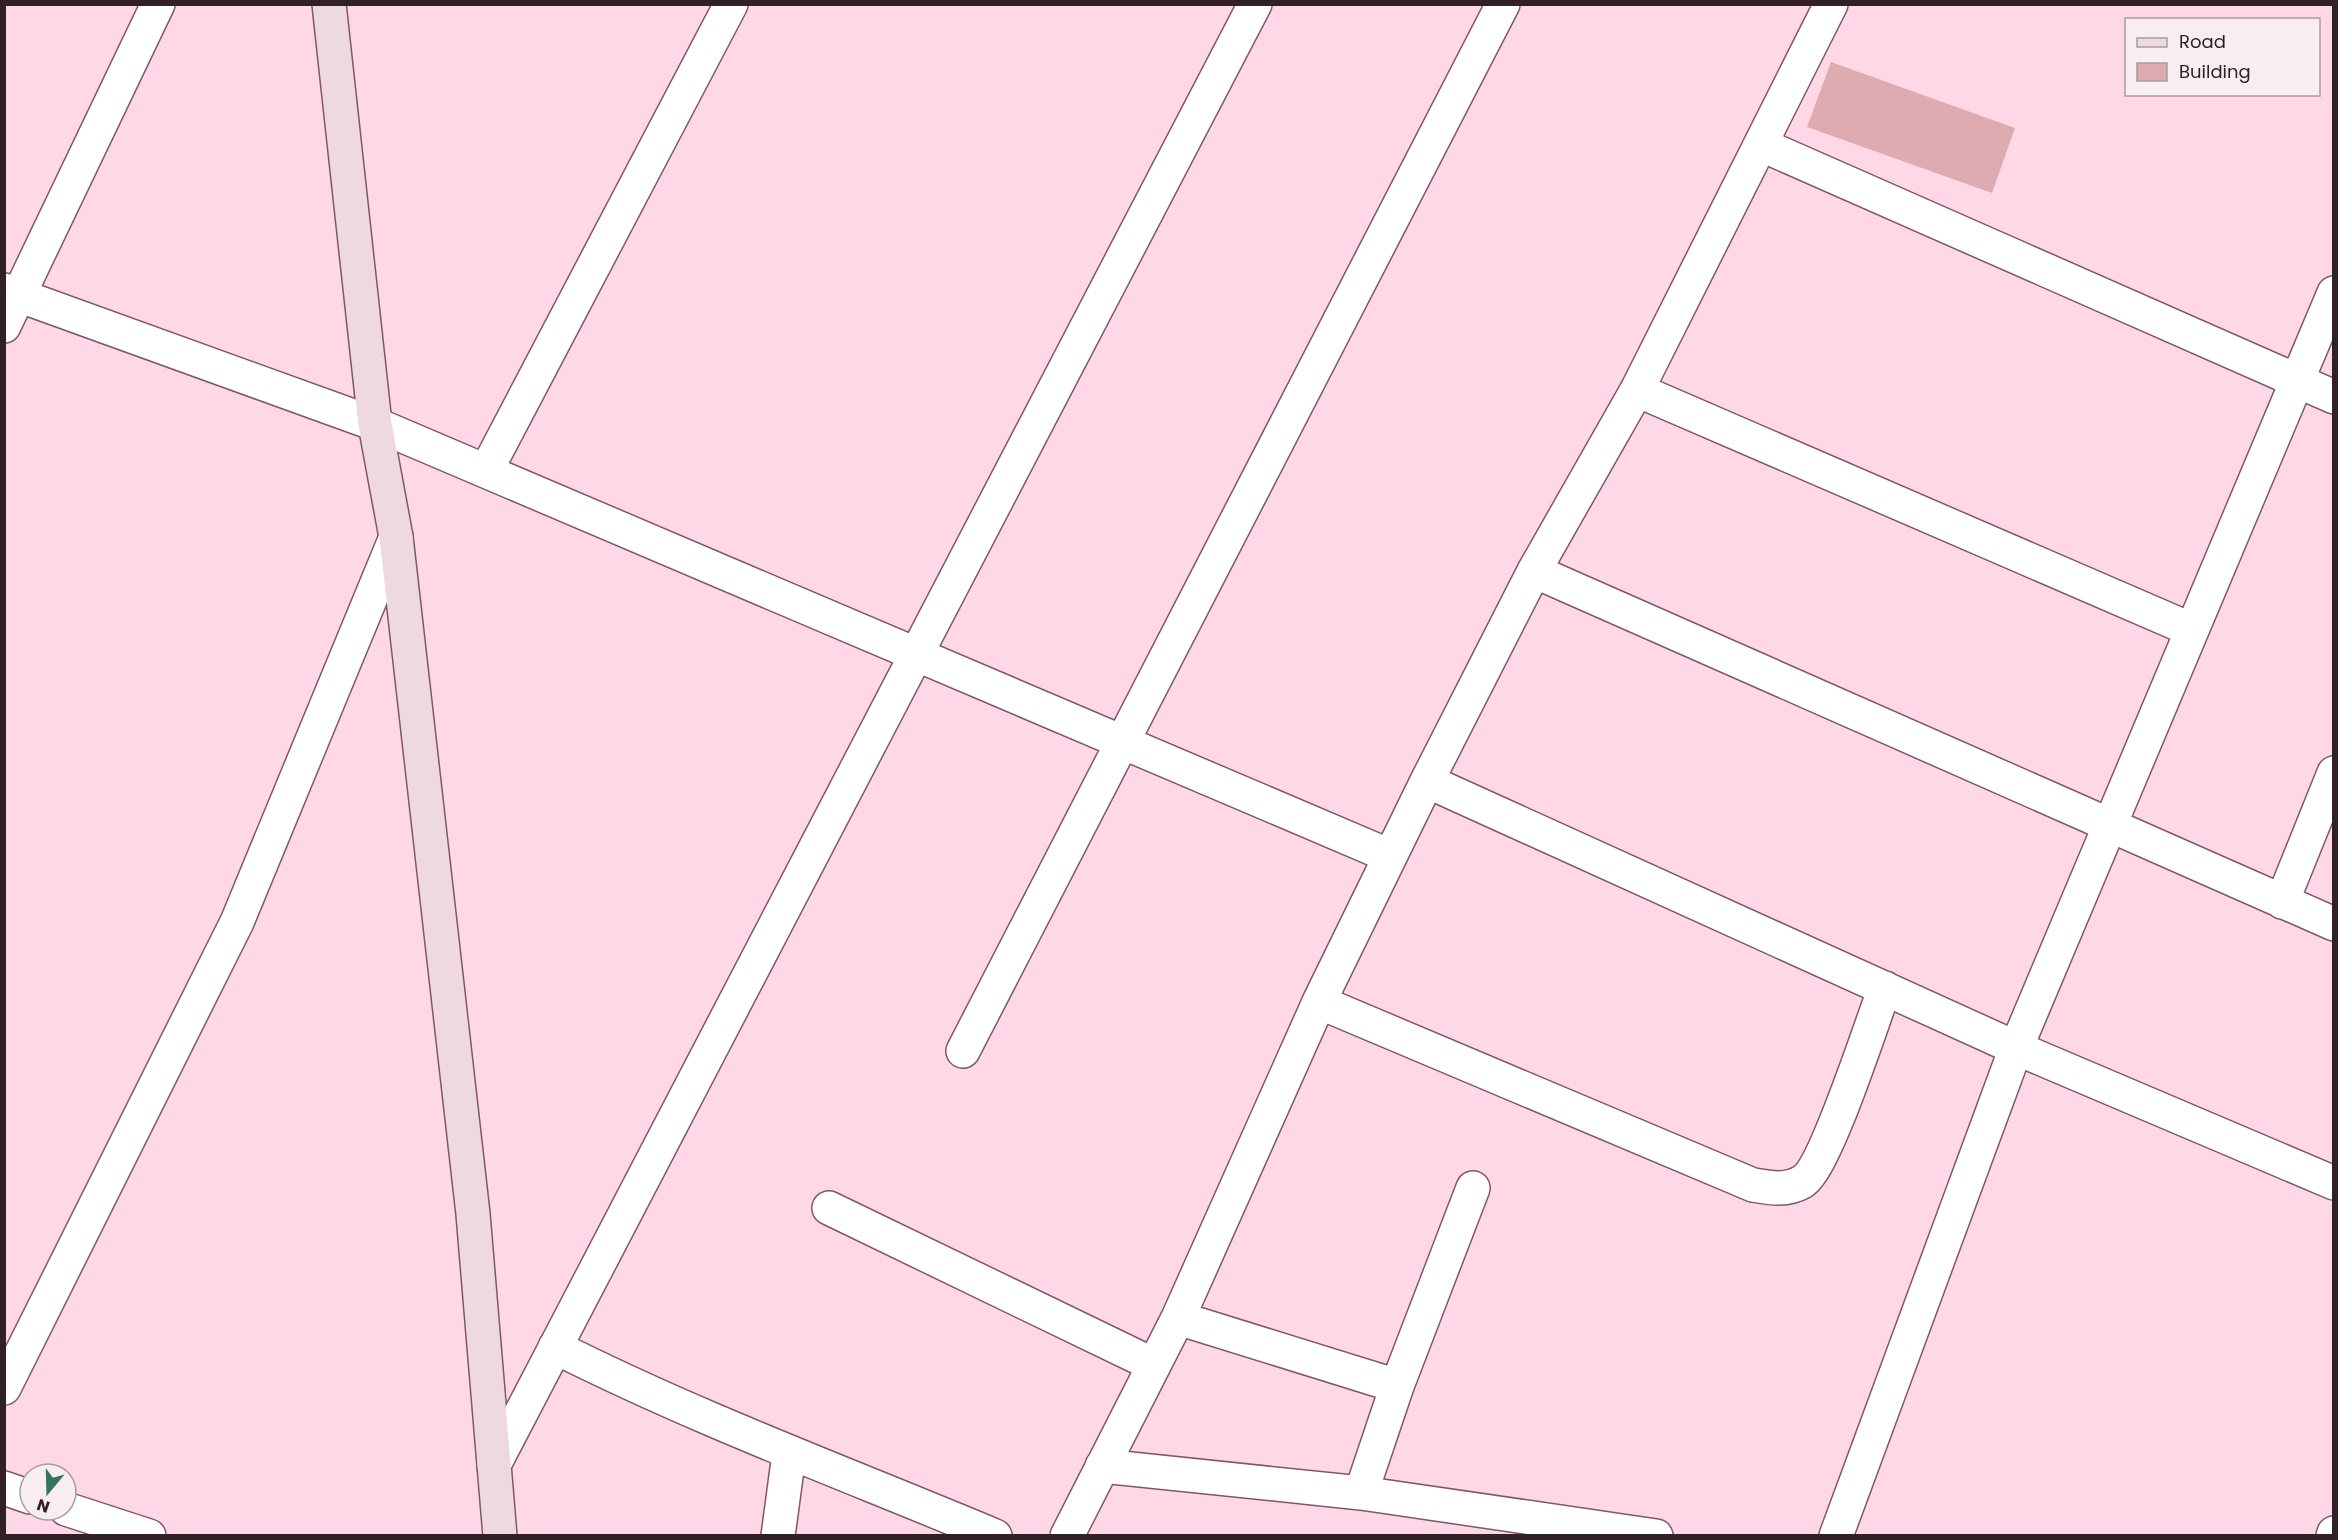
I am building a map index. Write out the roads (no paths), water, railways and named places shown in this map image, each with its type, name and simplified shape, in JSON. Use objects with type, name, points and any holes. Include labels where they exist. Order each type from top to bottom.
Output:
[{"type":"main road","points":[[329,4],[375,424],[396,537],[473,1214],[500,1536]]},
{"type":"street","points":[[4,326],[12,293],[158,4]]},
{"type":"street","points":[[486,471],[731,4]]},
{"type":"street","points":[[494,1465],[1255,4]]},
{"type":"street","points":[[963,1051],[1503,4]]},
{"type":"street","points":[[1067,1536],[1178,1317],[1319,1002],[1427,781],[1534,571],[1637,390],[1831,4]]},
{"type":"street","points":[[1762,145],[2334,397]]},
{"type":"street","points":[[12,293],[375,424],[1390,856]]},
{"type":"street","points":[[1836,1536],[2016,1048],[2334,293]]},
{"type":"street","points":[[1637,390],[2192,630]]},
{"type":"street","points":[[4,1388],[237,921],[396,537]]},
{"type":"street","points":[[1534,571],[2334,924]]},
{"type":"street","points":[[2282,902],[2334,773]]},
{"type":"street","points":[[1427,781],[2016,1048],[2334,1183]]},
{"type":"street","points":[[1319,1002],[1753,1185],[1779,1190],[1804,1181],[1823,1155],[1885,988]]},
{"type":"street","points":[[1361,1493],[1397,1386],[1473,1188]]},
{"type":"street","points":[[829,1208],[1154,1365]]},
{"type":"street","points":[[1178,1317],[1397,1386]]},
{"type":"street","points":[[555,1347],[633,1387],[789,1454],[995,1536]]},
{"type":"street","points":[[778,1536],[789,1454]]},
{"type":"street","points":[[1102,1466],[1361,1493],[1656,1536]]},
{"type":"street","points":[[78,1513],[149,1536]]}]
